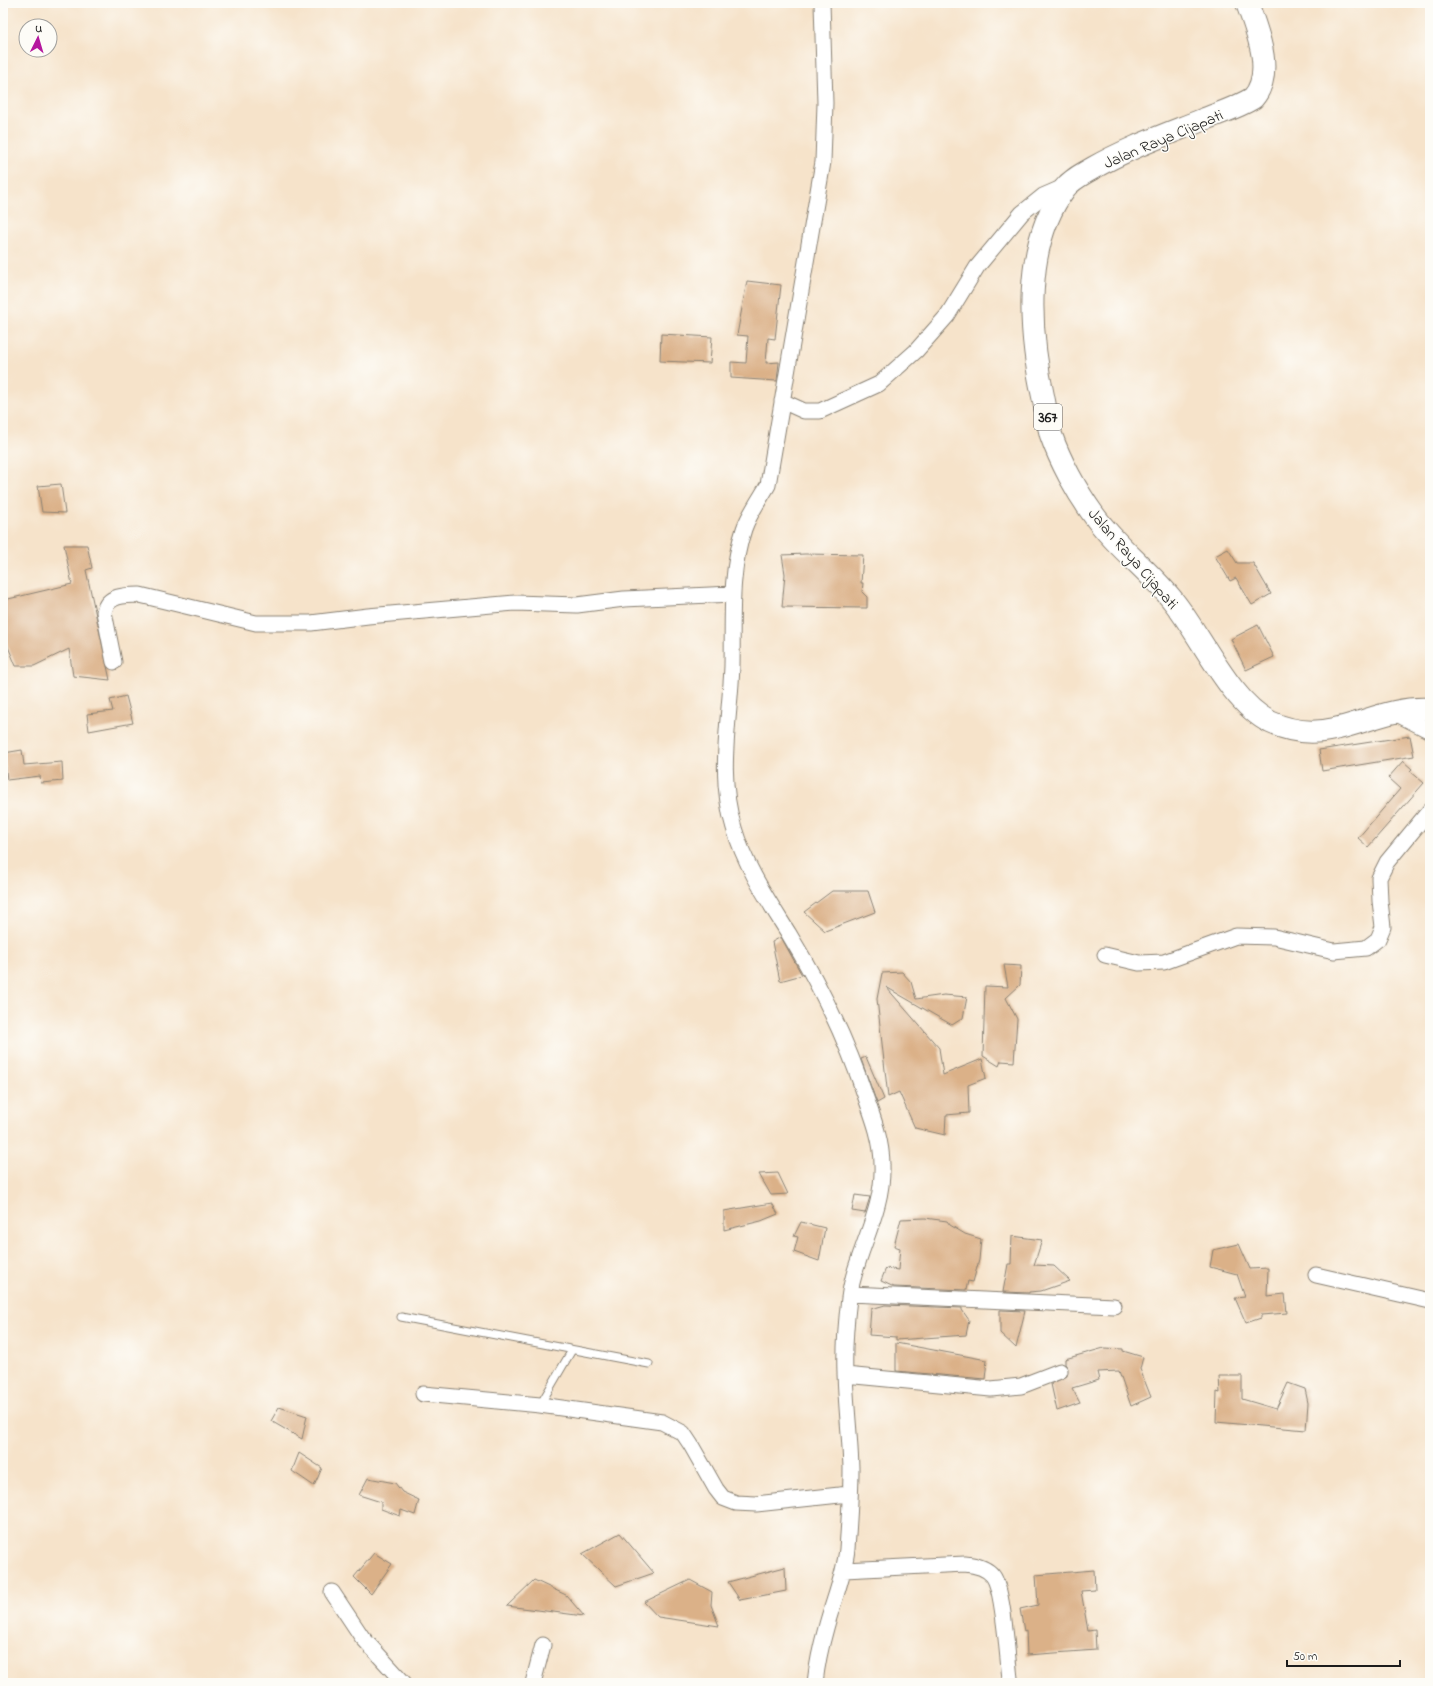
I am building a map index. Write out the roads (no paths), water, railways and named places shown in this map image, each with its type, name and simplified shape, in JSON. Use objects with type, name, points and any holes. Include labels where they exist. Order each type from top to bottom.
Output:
[{"type":"main road","name":"Jalan Raya Cijapati","points":[[1247,3],[1259,42],[1263,72],[1261,86],[1253,98],[1130,149],[1080,175],[1066,186],[1049,214],[1039,245],[1033,306],[1033,344],[1052,435],[1078,491],[1094,516],[1174,601],[1230,685],[1255,712],[1268,720],[1294,731],[1314,733],[1341,729],[1364,720],[1395,713],[1420,708],[1430,709]]},
{"type":"street","points":[[815,1683],[817,1663],[826,1627],[844,1570],[847,1548],[850,1468],[845,1375],[845,1344],[850,1294],[853,1277],[877,1205],[883,1168],[881,1149],[875,1123],[847,1046],[805,962],[766,897],[747,861],[734,830],[725,790],[724,767],[732,669],[732,594],[736,560],[745,527],[768,485],[823,162],[826,103],[822,3]]},
{"type":"street","points":[[782,401],[804,411],[820,411],[879,384],[916,351],[947,316],[977,268],[1022,213],[1043,196],[1066,186]]},
{"type":"street","points":[[114,662],[104,612],[107,603],[113,599],[129,595],[140,596],[256,623],[311,623],[368,616],[516,603],[577,605],[624,599],[732,594]]},
{"type":"street","points":[[1395,713],[1430,731]]},
{"type":"street","points":[[1105,955],[1139,963],[1164,962],[1236,936],[1274,937],[1334,951],[1366,948],[1378,939],[1383,927],[1379,878],[1387,862],[1430,810]]},
{"type":"street","points":[[1316,1275],[1430,1301]]},
{"type":"street","points":[[850,1294],[1114,1306]]},
{"type":"street","points":[[845,1375],[991,1389],[1022,1386],[1060,1371]]},
{"type":"street","points":[[423,1394],[540,1405],[648,1419],[674,1427],[683,1433],[716,1489],[723,1498],[730,1502],[756,1504],[849,1494]]},
{"type":"street","points":[[844,1570],[965,1564],[974,1565],[992,1575],[1000,1593],[1010,1678]]},
{"type":"street","points":[[332,1592],[362,1637],[404,1683]]},
{"type":"street","points":[[533,1683],[543,1645]]},
{"type":"lane","points":[[401,1317],[649,1364]]},
{"type":"lane","points":[[540,1405],[572,1350]]}]
